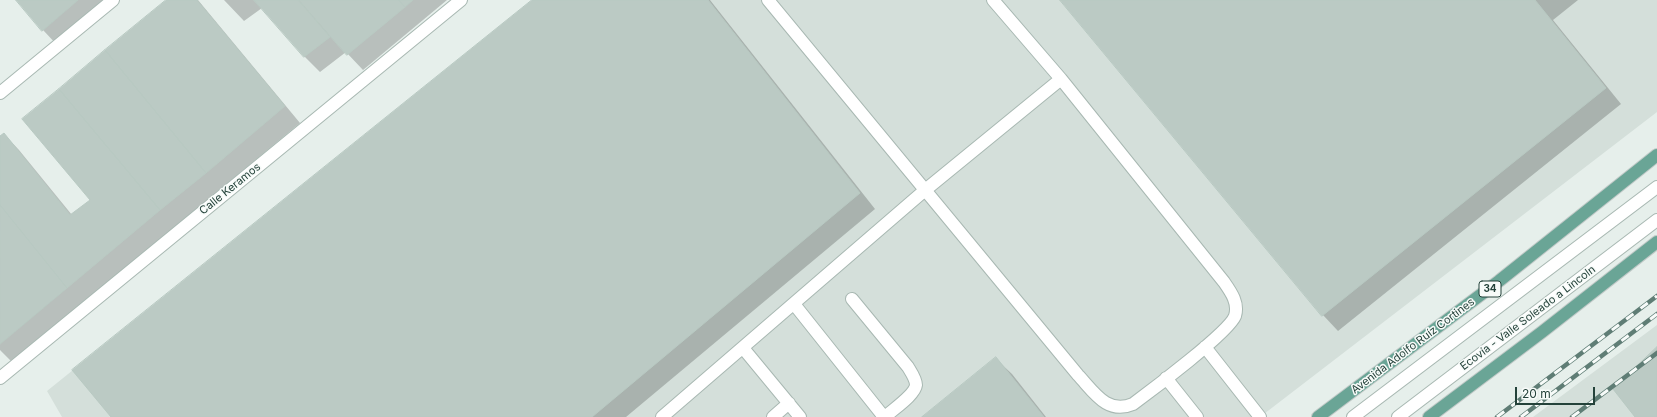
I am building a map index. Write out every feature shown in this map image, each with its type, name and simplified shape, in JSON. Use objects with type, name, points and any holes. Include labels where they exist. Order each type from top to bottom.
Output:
[{"type":"main road","name":"Avenida Adolfo Ruíz Cortines","points":[[1318,417],[1499,281],[1657,155]]},
{"type":"main road","points":[[1429,417],[1542,332],[1657,242]]},
{"type":"street","points":[[0,93],[113,0]]},
{"type":"street","name":"Calle Keramos","points":[[0,378],[461,0]]},
{"type":"street","points":[[768,0],[924,191],[1078,375],[1099,398],[1110,406],[1124,408],[1133,404],[1166,378],[1205,347],[1231,323],[1235,316],[1236,308],[1234,298],[1224,282],[1062,79],[993,0]]},
{"type":"street","points":[[662,417],[924,191],[1062,79]]},
{"type":"street","points":[[1353,417],[1657,187]]},
{"type":"street","name":"Ecovía - Valle Soleado a Lincoln","points":[[1398,417],[1657,220]]},
{"type":"street","points":[[794,304],[884,417],[912,394],[916,385],[914,376],[852,300]]},
{"type":"street","points":[[1205,347],[1260,417]]},
{"type":"street","points":[[743,348],[800,417]]},
{"type":"street","points":[[1166,378],[1197,417]]},
{"type":"street","points":[[773,417],[789,403]]},
{"type":"shaded area","points":[[532,0],[1657,0],[1657,112],[1260,417],[62,417],[47,391]]},
{"type":"shaded area","points":[[1657,325],[1657,417],[1533,417]]},
{"type":"building","points":[[16,0],[78,0],[42,31]]},
{"type":"building","points":[[166,0],[197,0],[285,106],[206,173],[105,50]]},
{"type":"building","points":[[254,0],[298,0],[330,37],[304,57]]},
{"type":"building","points":[[299,0],[399,0],[405,7],[347,55]]},
{"type":"building","points":[[399,0],[413,0],[405,7]]},
{"type":"building","points":[[532,0],[708,0],[860,193],[592,417],[111,417],[72,370]]},
{"type":"building","points":[[1060,0],[1535,0],[1606,88],[1322,316]]},
{"type":"building","points":[[105,50],[206,173],[160,210],[59,89]]},
{"type":"building","points":[[59,89],[160,210],[67,288],[0,205],[0,136],[4,133],[70,215],[90,200],[22,119]]},
{"type":"building","points":[[0,205],[67,288],[0,344]]},
{"type":"building","points":[[1657,347],[1657,417],[1635,417],[1613,389]]},
{"type":"building","points":[[996,357],[1044,417],[922,417]]},
{"type":"railway","points":[[1497,417],[1657,296]]},
{"type":"railway","points":[[1521,417],[1657,314]]},
{"type":"railway","points":[[1572,417],[1657,353]]}]
